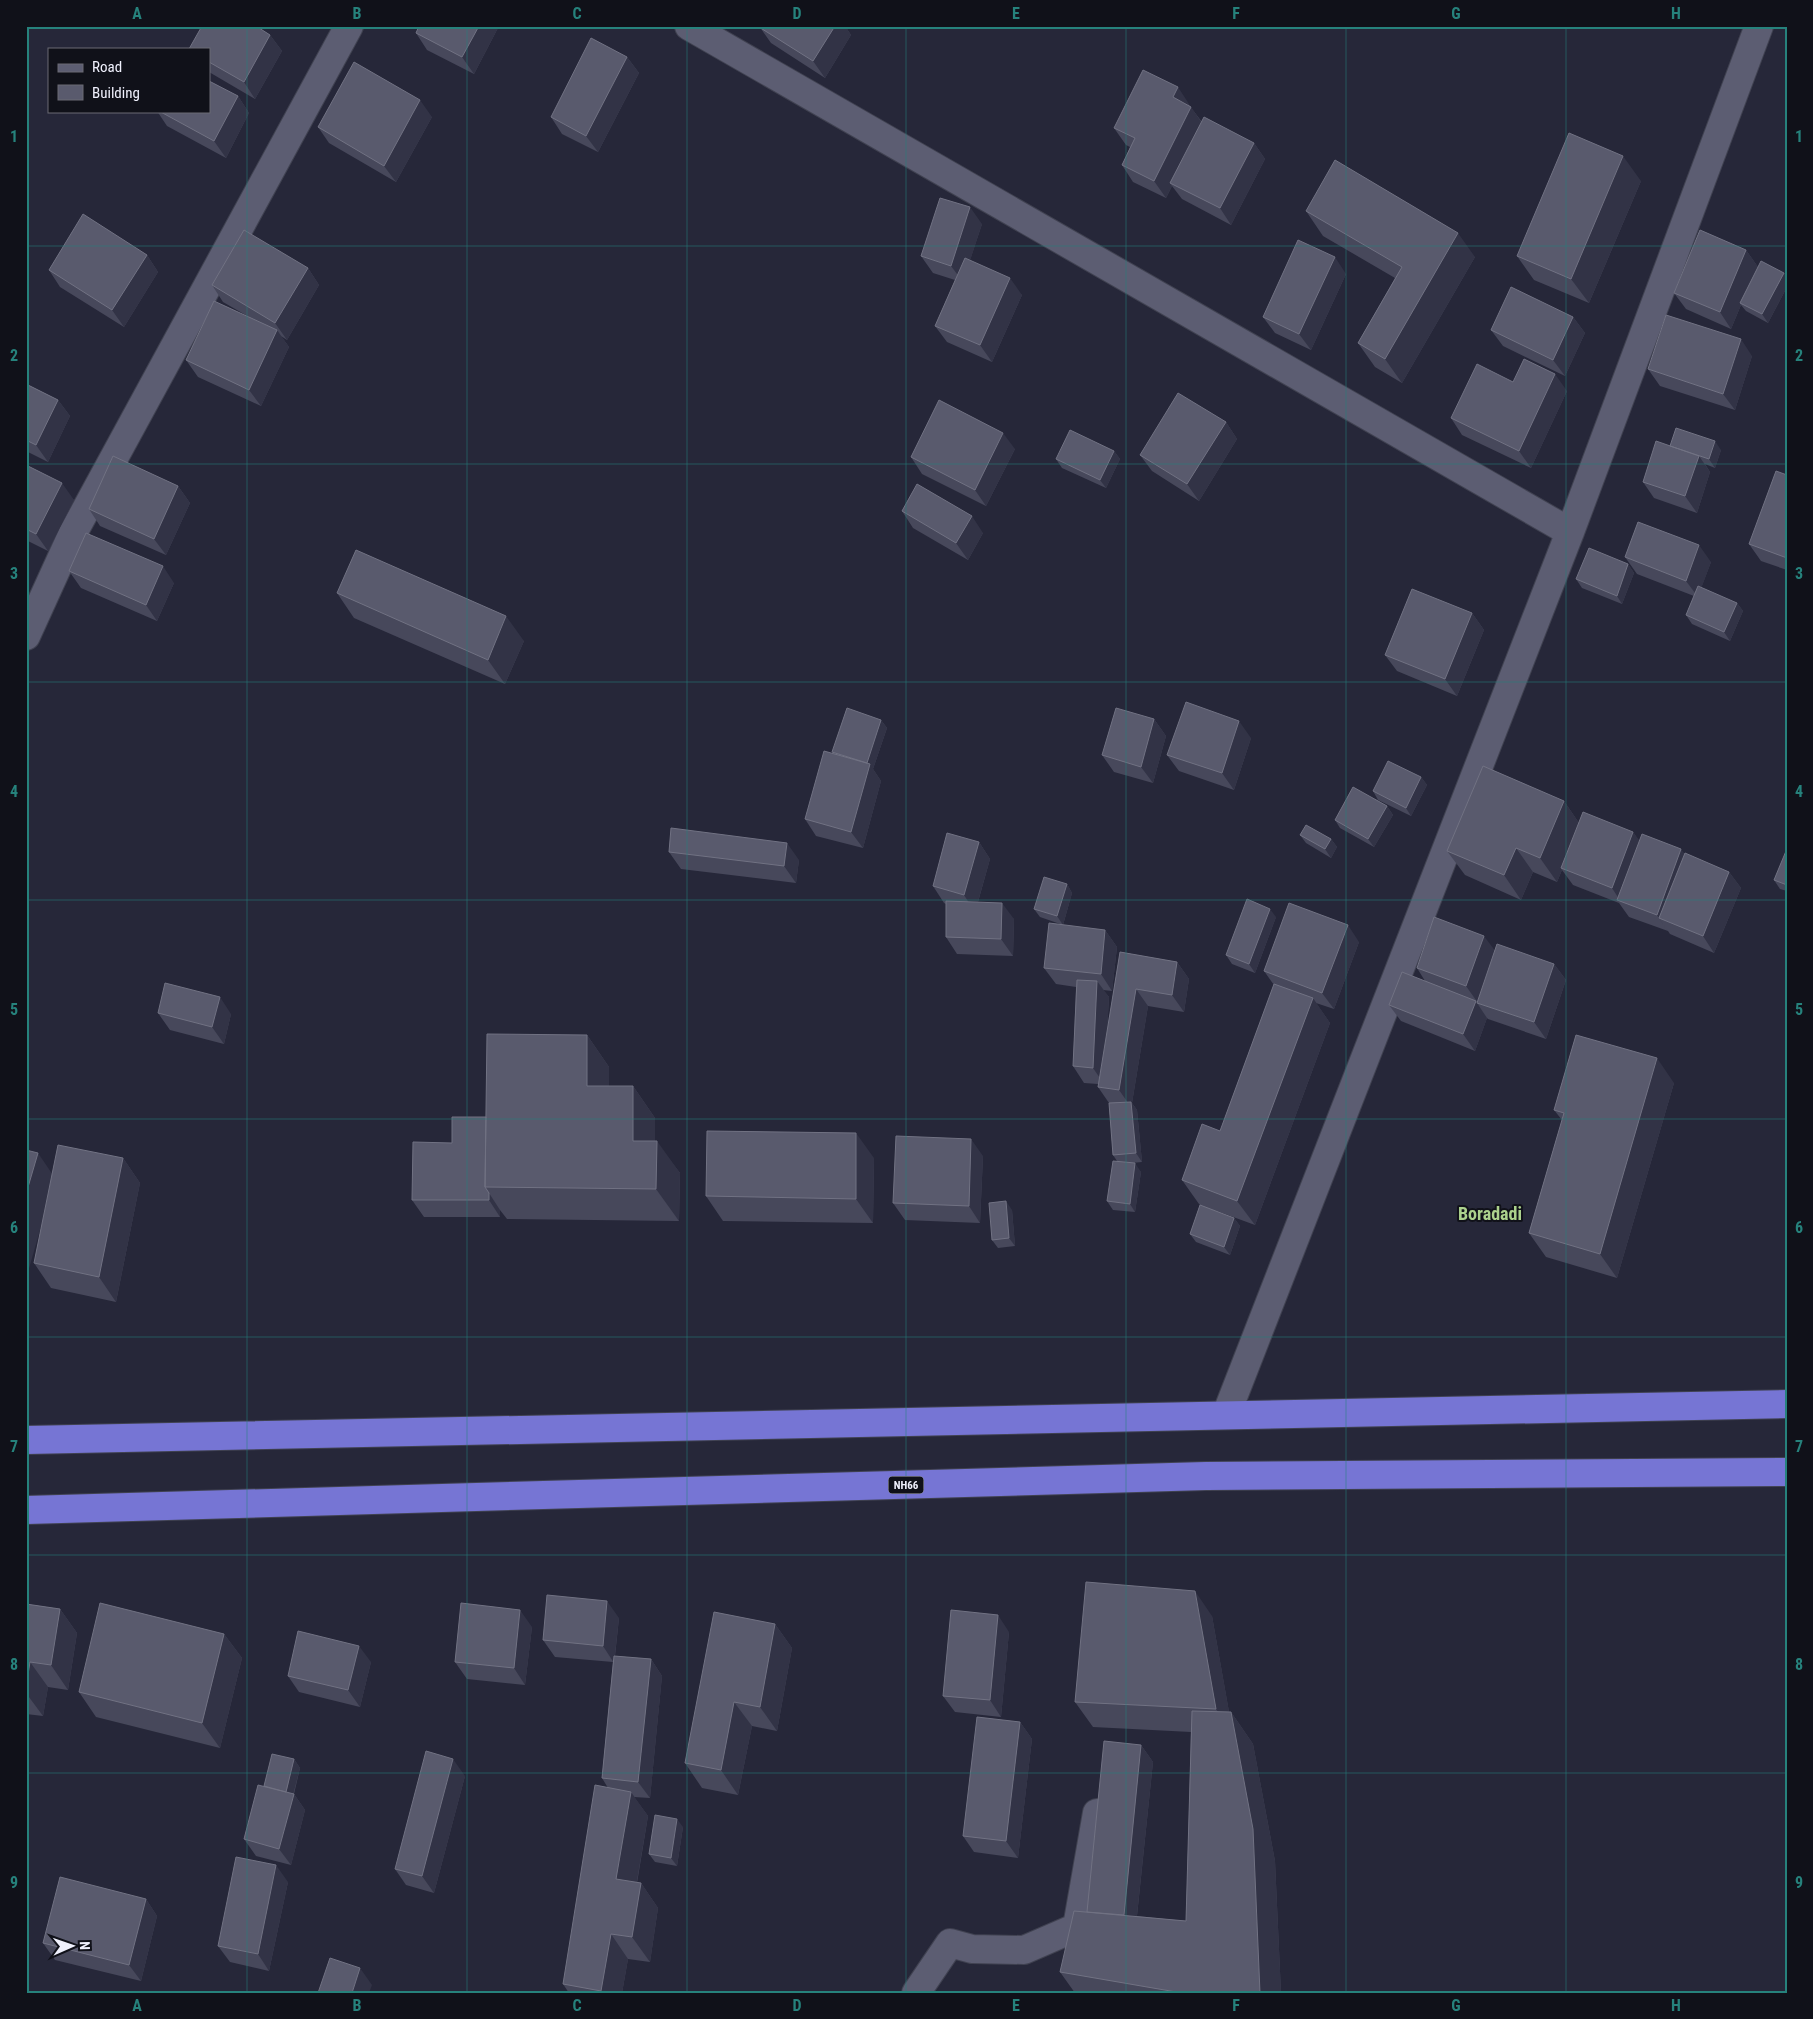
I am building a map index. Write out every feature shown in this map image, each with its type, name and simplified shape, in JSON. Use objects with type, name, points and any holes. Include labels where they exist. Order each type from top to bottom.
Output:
[{"type":"highway","points":[[26,1440],[1787,1404]]},
{"type":"highway","name":"NH66","points":[[26,1510],[1206,1476],[1787,1472]]},
{"type":"street","points":[[26,636],[72,535],[348,26]]},
{"type":"street","points":[[689,26],[1570,532]]},
{"type":"street","points":[[1226,1416],[1570,532],[1759,26]]},
{"type":"street","points":[[916,1993],[950,1943],[972,1949],[1024,1950],[1078,1928],[1097,1812]]},
{"type":"building","points":[[202,26],[256,26],[270,35],[244,82],[210,63],[210,48],[190,48]]},
{"type":"building","points":[[419,26],[479,26],[462,57],[416,33]]},
{"type":"building","points":[[759,26],[835,26],[813,61]]},
{"type":"building","points":[[591,38],[627,57],[586,136],[551,117]]},
{"type":"building","points":[[354,62],[420,100],[384,166],[318,127]]},
{"type":"building","points":[[1143,70],[1178,87],[1173,97],[1191,107],[1154,181],[1122,165],[1135,138],[1114,128]]},
{"type":"building","points":[[210,82],[238,96],[214,141],[161,112],[210,112]]},
{"type":"building","points":[[1204,117],[1254,143],[1220,208],[1170,183]]},
{"type":"building","points":[[1569,133],[1623,156],[1571,279],[1517,256]]},
{"type":"building","points":[[1335,160],[1458,233],[1385,359],[1358,343],[1402,267],[1306,211]]},
{"type":"building","points":[[940,198],[970,207],[951,266],[921,256]]},
{"type":"building","points":[[83,214],[147,255],[112,310],[49,270]]},
{"type":"building","points":[[244,230],[308,268],[275,323],[212,285]]},
{"type":"building","points":[[1700,230],[1746,250],[1720,312],[1674,293]]},
{"type":"building","points":[[1298,240],[1335,257],[1299,334],[1263,317]]},
{"type":"building","points":[[965,258],[1010,278],[980,345],[935,326]]},
{"type":"building","points":[[1761,261],[1784,273],[1762,314],[1740,303]]},
{"type":"building","points":[[1511,287],[1573,317],[1553,360],[1491,330]]},
{"type":"building","points":[[214,301],[277,330],[249,390],[186,360]]},
{"type":"building","points":[[1666,315],[1741,339],[1723,394],[1648,369]]},
{"type":"building","points":[[1524,359],[1555,374],[1519,451],[1451,418],[1477,364],[1513,382]]},
{"type":"building","points":[[26,384],[58,400],[36,445],[26,440]]},
{"type":"building","points":[[1178,393],[1226,422],[1187,484],[1140,455]]},
{"type":"building","points":[[939,400],[1003,433],[975,490],[911,457]]},
{"type":"building","points":[[1676,428],[1715,441],[1709,459],[1670,446]]},
{"type":"building","points":[[1070,430],[1114,451],[1100,480],[1056,459]]},
{"type":"building","points":[[1656,441],[1699,456],[1685,496],[1643,482]]},
{"type":"building","points":[[113,456],[178,486],[154,539],[89,509]]},
{"type":"building","points":[[26,465],[62,483],[36,534],[26,529]]},
{"type":"building","points":[[1776,471],[1787,475],[1787,558],[1749,544]]},
{"type":"building","points":[[917,484],[972,516],[956,543],[902,511]]},
{"type":"building","points":[[1638,522],[1699,545],[1686,581],[1625,557]]},
{"type":"building","points":[[86,533],[163,566],[146,605],[69,571]]},
{"type":"building","points":[[1589,548],[1628,564],[1617,596],[1576,579]]},
{"type":"building","points":[[356,550],[506,616],[488,660],[337,593]]},
{"type":"building","points":[[1698,586],[1737,603],[1724,632],[1686,615]]},
{"type":"building","points":[[1412,589],[1472,613],[1445,679],[1385,655]]},
{"type":"building","points":[[1186,702],[1239,721],[1222,773],[1167,755]]},
{"type":"building","points":[[847,708],[881,720],[867,763],[832,752]]},
{"type":"building","points":[[1116,708],[1154,719],[1141,767],[1102,755]]},
{"type":"building","points":[[824,751],[870,764],[851,832],[805,819]]},
{"type":"building","points":[[1388,761],[1421,777],[1406,808],[1373,791]]},
{"type":"building","points":[[1483,766],[1564,801],[1540,858],[1516,848],[1504,875],[1447,851]]},
{"type":"building","points":[[1353,787],[1387,806],[1368,839],[1335,820]]},
{"type":"building","points":[[1583,812],[1633,832],[1612,888],[1561,868]]},
{"type":"building","points":[[1306,825],[1331,839],[1325,849],[1300,835]]},
{"type":"building","points":[[671,828],[787,843],[784,866],[669,852]]},
{"type":"building","points":[[947,833],[979,842],[964,895],[933,886]]},
{"type":"building","points":[[1642,834],[1681,849],[1657,915],[1617,900]]},
{"type":"building","points":[[1787,851],[1787,885],[1774,880]]},
{"type":"building","points":[[1685,853],[1729,872],[1703,936],[1659,918]]},
{"type":"building","points":[[1044,877],[1067,884],[1057,916],[1034,909]]},
{"type":"building","points":[[1247,899],[1270,909],[1249,964],[1226,955]]},
{"type":"building","points":[[946,901],[1002,903],[1001,939],[946,937]]},
{"type":"building","points":[[1289,903],[1348,925],[1322,993],[1264,971]]},
{"type":"building","points":[[1434,917],[1484,936],[1466,986],[1417,968]]},
{"type":"building","points":[[1049,923],[1105,930],[1101,974],[1044,968]]},
{"type":"building","points":[[1497,944],[1554,964],[1534,1022],[1477,1003]]},
{"type":"building","points":[[1120,952],[1177,962],[1172,995],[1136,989],[1119,1090],[1098,1087]]},
{"type":"building","points":[[1402,972],[1476,1001],[1463,1034],[1389,1005]]},
{"type":"building","points":[[1077,980],[1097,981],[1093,1068],[1073,1066]]},
{"type":"building","points":[[165,983],[220,997],[212,1027],[158,1013]]},
{"type":"building","points":[[1274,984],[1313,998],[1237,1201],[1182,1180],[1202,1124],[1220,1131]]},
{"type":"building","points":[[487,1034],[587,1035],[587,1086],[633,1086],[633,1141],[657,1141],[656,1189],[485,1187]]},
{"type":"building","points":[[1576,1035],[1657,1058],[1600,1254],[1529,1233],[1564,1113],[1554,1110]]},
{"type":"building","points":[[1131,1102],[1136,1153],[1113,1155],[1109,1103]]},
{"type":"building","points":[[452,1117],[486,1117],[485,1187],[489,1193],[489,1200],[412,1200],[413,1142],[452,1143]]},
{"type":"building","points":[[707,1131],[856,1133],[856,1199],[706,1196]]},
{"type":"building","points":[[896,1136],[971,1139],[969,1206],[893,1203]]},
{"type":"building","points":[[58,1145],[123,1158],[99,1277],[34,1263]]},
{"type":"building","points":[[26,1150],[38,1153],[26,1194]]},
{"type":"building","points":[[1113,1161],[1135,1163],[1130,1204],[1107,1201]]},
{"type":"building","points":[[1006,1201],[1009,1238],[992,1240],[989,1203]]},
{"type":"building","points":[[1200,1205],[1234,1218],[1224,1247],[1190,1234]]},
{"type":"building","points":[[1086,1582],[1195,1591],[1216,1709],[1075,1702]]},
{"type":"building","points":[[547,1595],[607,1601],[603,1646],[543,1640]]},
{"type":"building","points":[[100,1603],[224,1634],[202,1723],[79,1692]]},
{"type":"building","points":[[461,1603],[520,1610],[514,1668],[455,1662]]},
{"type":"building","points":[[26,1604],[60,1609],[51,1665],[30,1662],[26,1687]]},
{"type":"building","points":[[951,1610],[998,1615],[990,1700],[943,1696]]},
{"type":"building","points":[[714,1612],[775,1624],[760,1707],[734,1702],[721,1770],[685,1763]]},
{"type":"building","points":[[298,1631],[359,1646],[348,1690],[288,1676]]},
{"type":"building","points":[[614,1656],[651,1659],[638,1782],[602,1778]]},
{"type":"building","points":[[1192,1711],[1231,1712],[1253,1829],[1260,1993],[1182,1993],[1060,1972],[1074,1911],[1186,1921]]},
{"type":"building","points":[[977,1717],[1020,1722],[1006,1841],[963,1836]]},
{"type":"building","points":[[1104,1741],[1141,1745],[1124,1915],[1087,1912]]},
{"type":"building","points":[[426,1751],[453,1759],[422,1876],[395,1869]]},
{"type":"building","points":[[272,1754],[294,1759],[286,1792],[264,1786]]},
{"type":"building","points":[[258,1785],[294,1794],[279,1849],[244,1839]]},
{"type":"building","points":[[595,1785],[631,1792],[616,1879],[641,1883],[632,1937],[611,1934],[601,1991],[563,1984]]},
{"type":"building","points":[[655,1815],[677,1819],[671,1858],[649,1854]]},
{"type":"building","points":[[236,1857],[276,1865],[258,1954],[218,1946]]},
{"type":"building","points":[[60,1877],[146,1899],[129,1965],[43,1943]]},
{"type":"building","points":[[330,1958],[360,1968],[352,1993],[318,1993]]},
{"type":"district","name":"Boradadi","points":[[1490,1214]]}]
